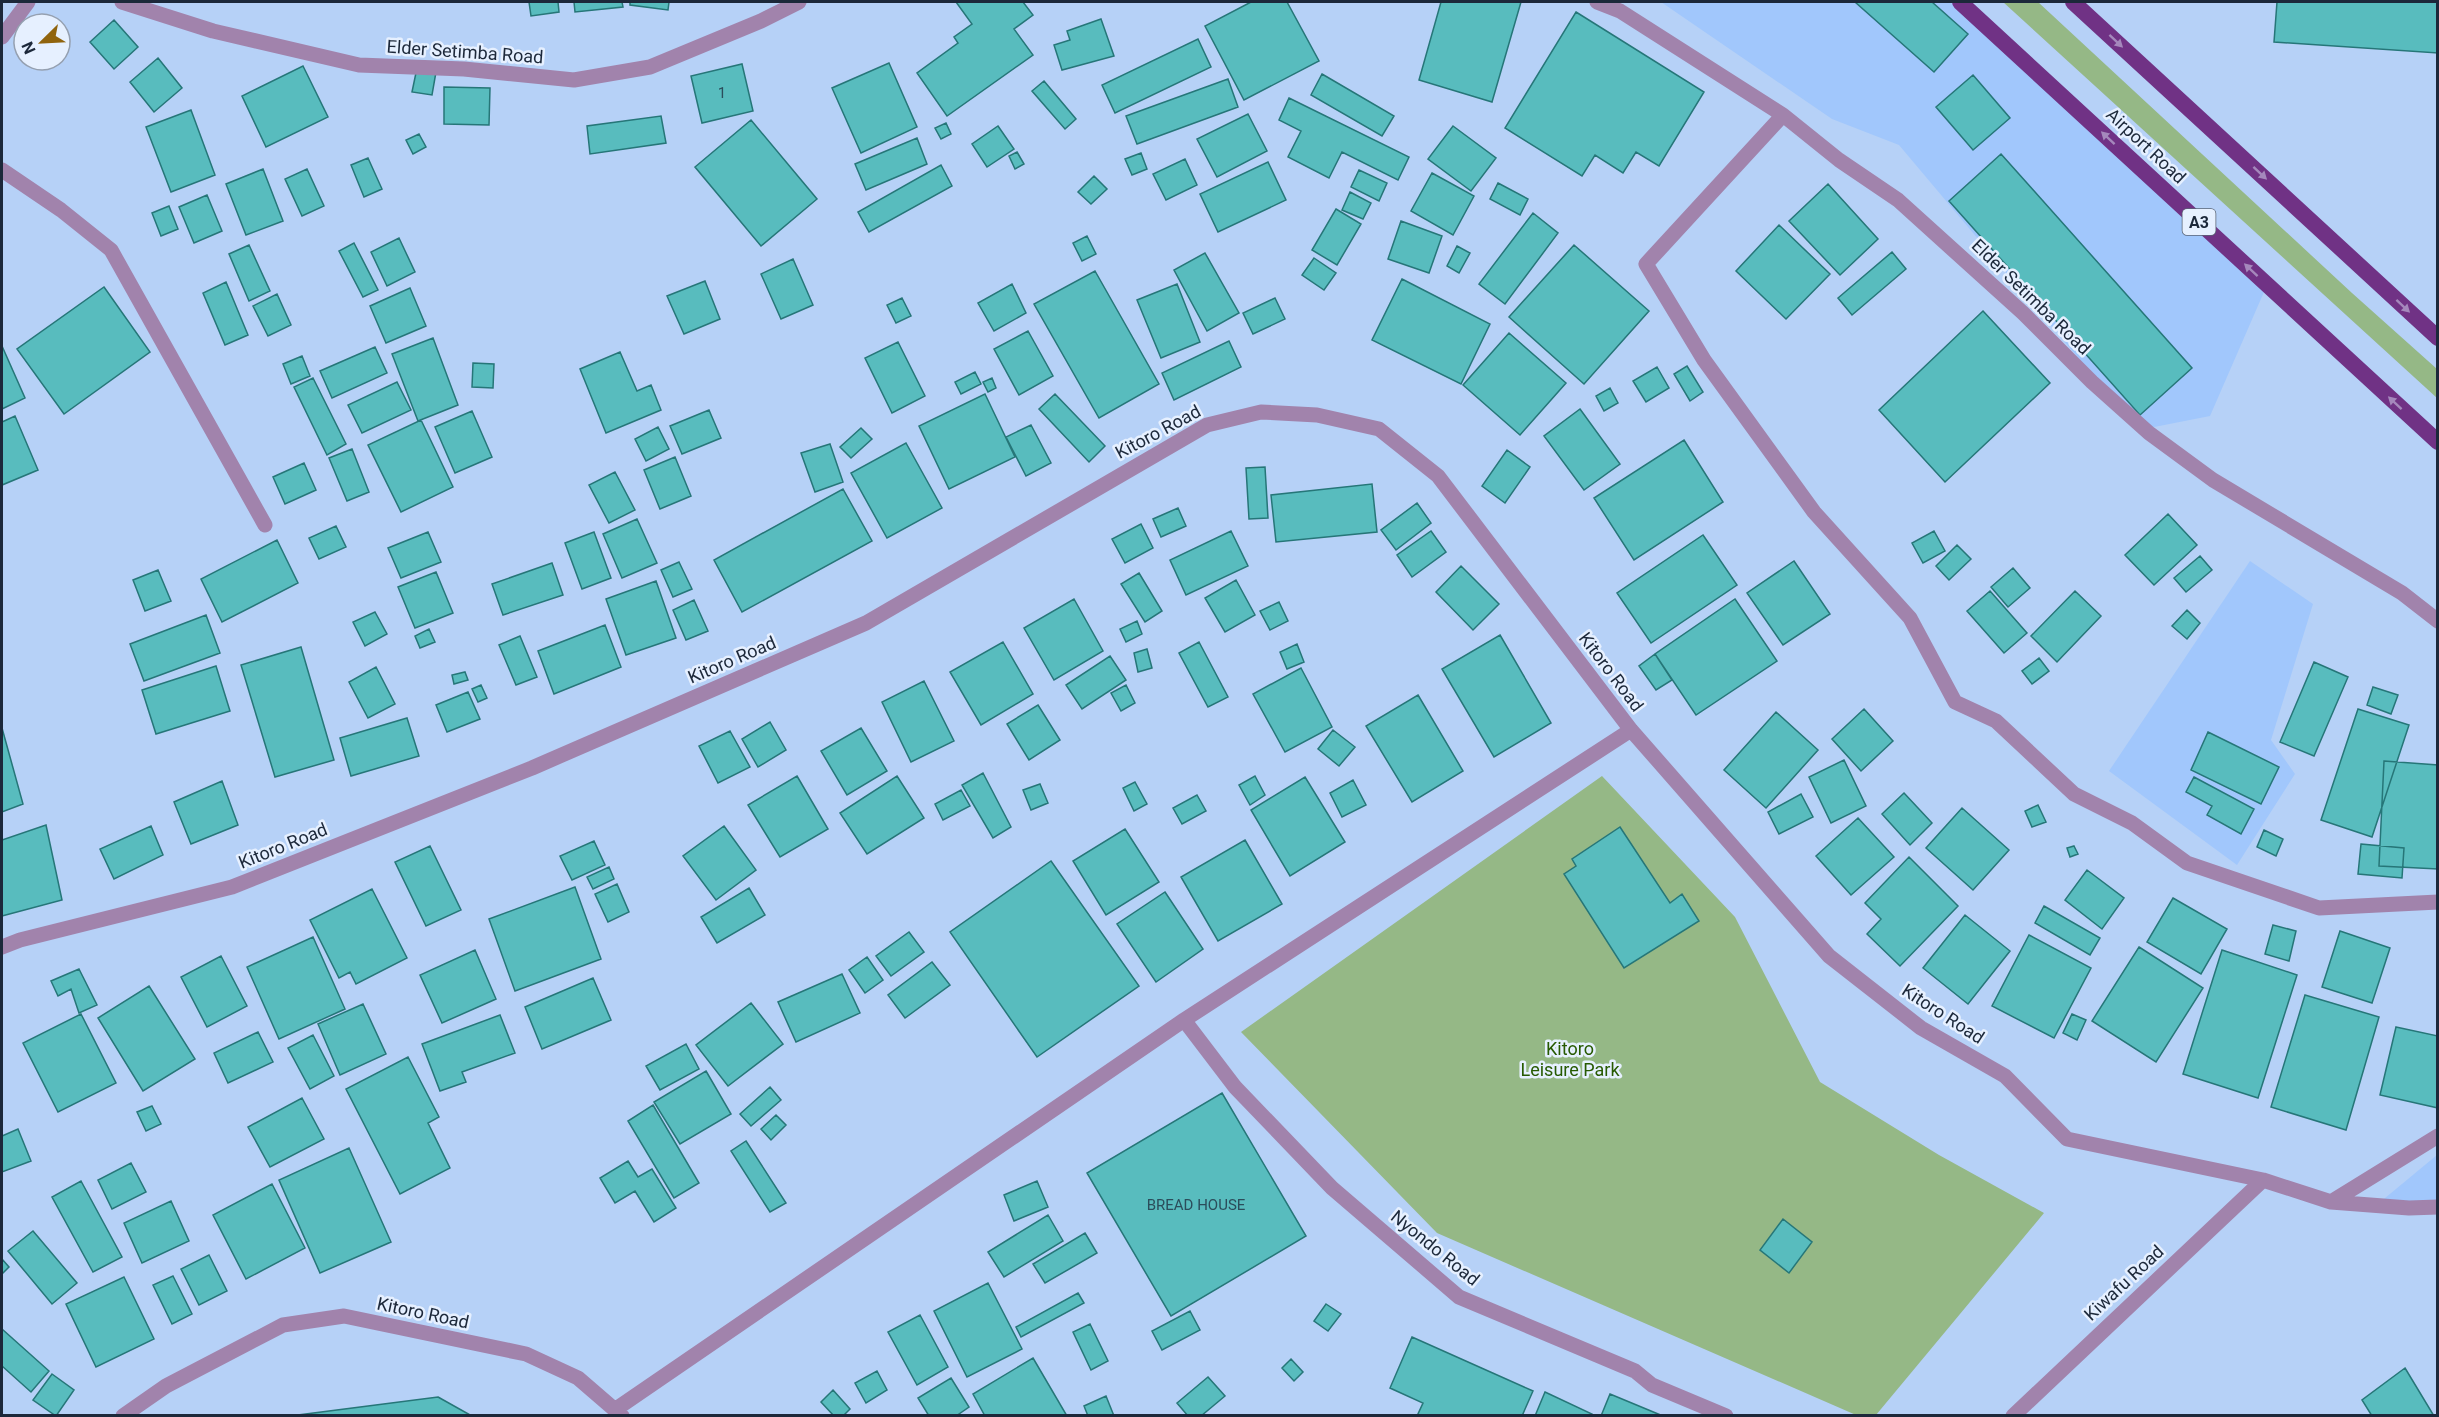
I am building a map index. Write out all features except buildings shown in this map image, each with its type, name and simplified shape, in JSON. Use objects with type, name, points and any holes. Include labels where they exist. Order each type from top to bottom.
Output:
[{"type":"highway","name":"Airport Road","points":[[1960,2],[2438,442]]},
{"type":"highway","points":[[2073,2],[2438,338]]},
{"type":"street","points":[[2,37],[28,2]]},
{"type":"street","name":"Elder Setimba Road","points":[[122,2],[213,32],[359,65],[464,69],[573,80],[650,67],[761,21],[799,2]]},
{"type":"street","name":"Elder Setimba Road","points":[[1597,2],[1620,11],[1783,116],[1839,160],[1898,200],[2023,313],[2092,382],[2149,433],[2213,480],[2402,593],[2438,621]]},
{"type":"street","points":[[1783,116],[1647,264],[1704,360],[1814,512],[1910,618],[1955,702],[1996,721],[2074,794],[2132,823],[2187,864],[2319,908],[2438,902]]},
{"type":"street","points":[[2,170],[61,210],[111,250],[265,525]]},
{"type":"street","name":"Kitoro Road","points":[[2,947],[20,940],[232,887],[532,768],[866,623],[1207,425],[1262,412],[1317,415],[1379,429],[1438,476],[1631,729],[1829,956],[1922,1028],[2005,1076],[2067,1139],[2263,1180],[2331,1202],[2409,1208],[2438,1207]]},
{"type":"street","points":[[619,1412],[1184,1020],[1631,729]]},
{"type":"street","name":"Nyondo Road","points":[[1184,1020],[1235,1087],[1332,1188],[1459,1297],[1635,1371],[1652,1385],[1726,1416]]},
{"type":"street","points":[[2331,1202],[2438,1136]]},
{"type":"street","name":"Kiwafu Road","points":[[2013,1416],[2263,1180]]},
{"type":"street","name":"Kitoro Road","points":[[123,1416],[165,1386],[283,1325],[344,1316],[526,1354],[578,1378],[619,1412]]},
{"type":"shaded area","points":[[1661,2],[1956,2],[2267,285],[2210,416],[2139,430],[1899,145],[1832,119]]},
{"type":"shaded area","points":[[2250,561],[2313,604],[2271,740],[2295,774],[2237,865],[2109,771]]},
{"type":"shaded area","points":[[2437,1155],[2437,1211],[2373,1208]]},
{"type":"green space","points":[[2003,2],[2038,2],[2437,369],[2437,398]]},
{"type":"green space","name":"Kitoro Leisure Park","points":[[1602,776],[1735,917],[1820,1082],[1939,1155],[2044,1213],[1876,1415],[1856,1415],[1437,1233],[1241,1032]]}]
